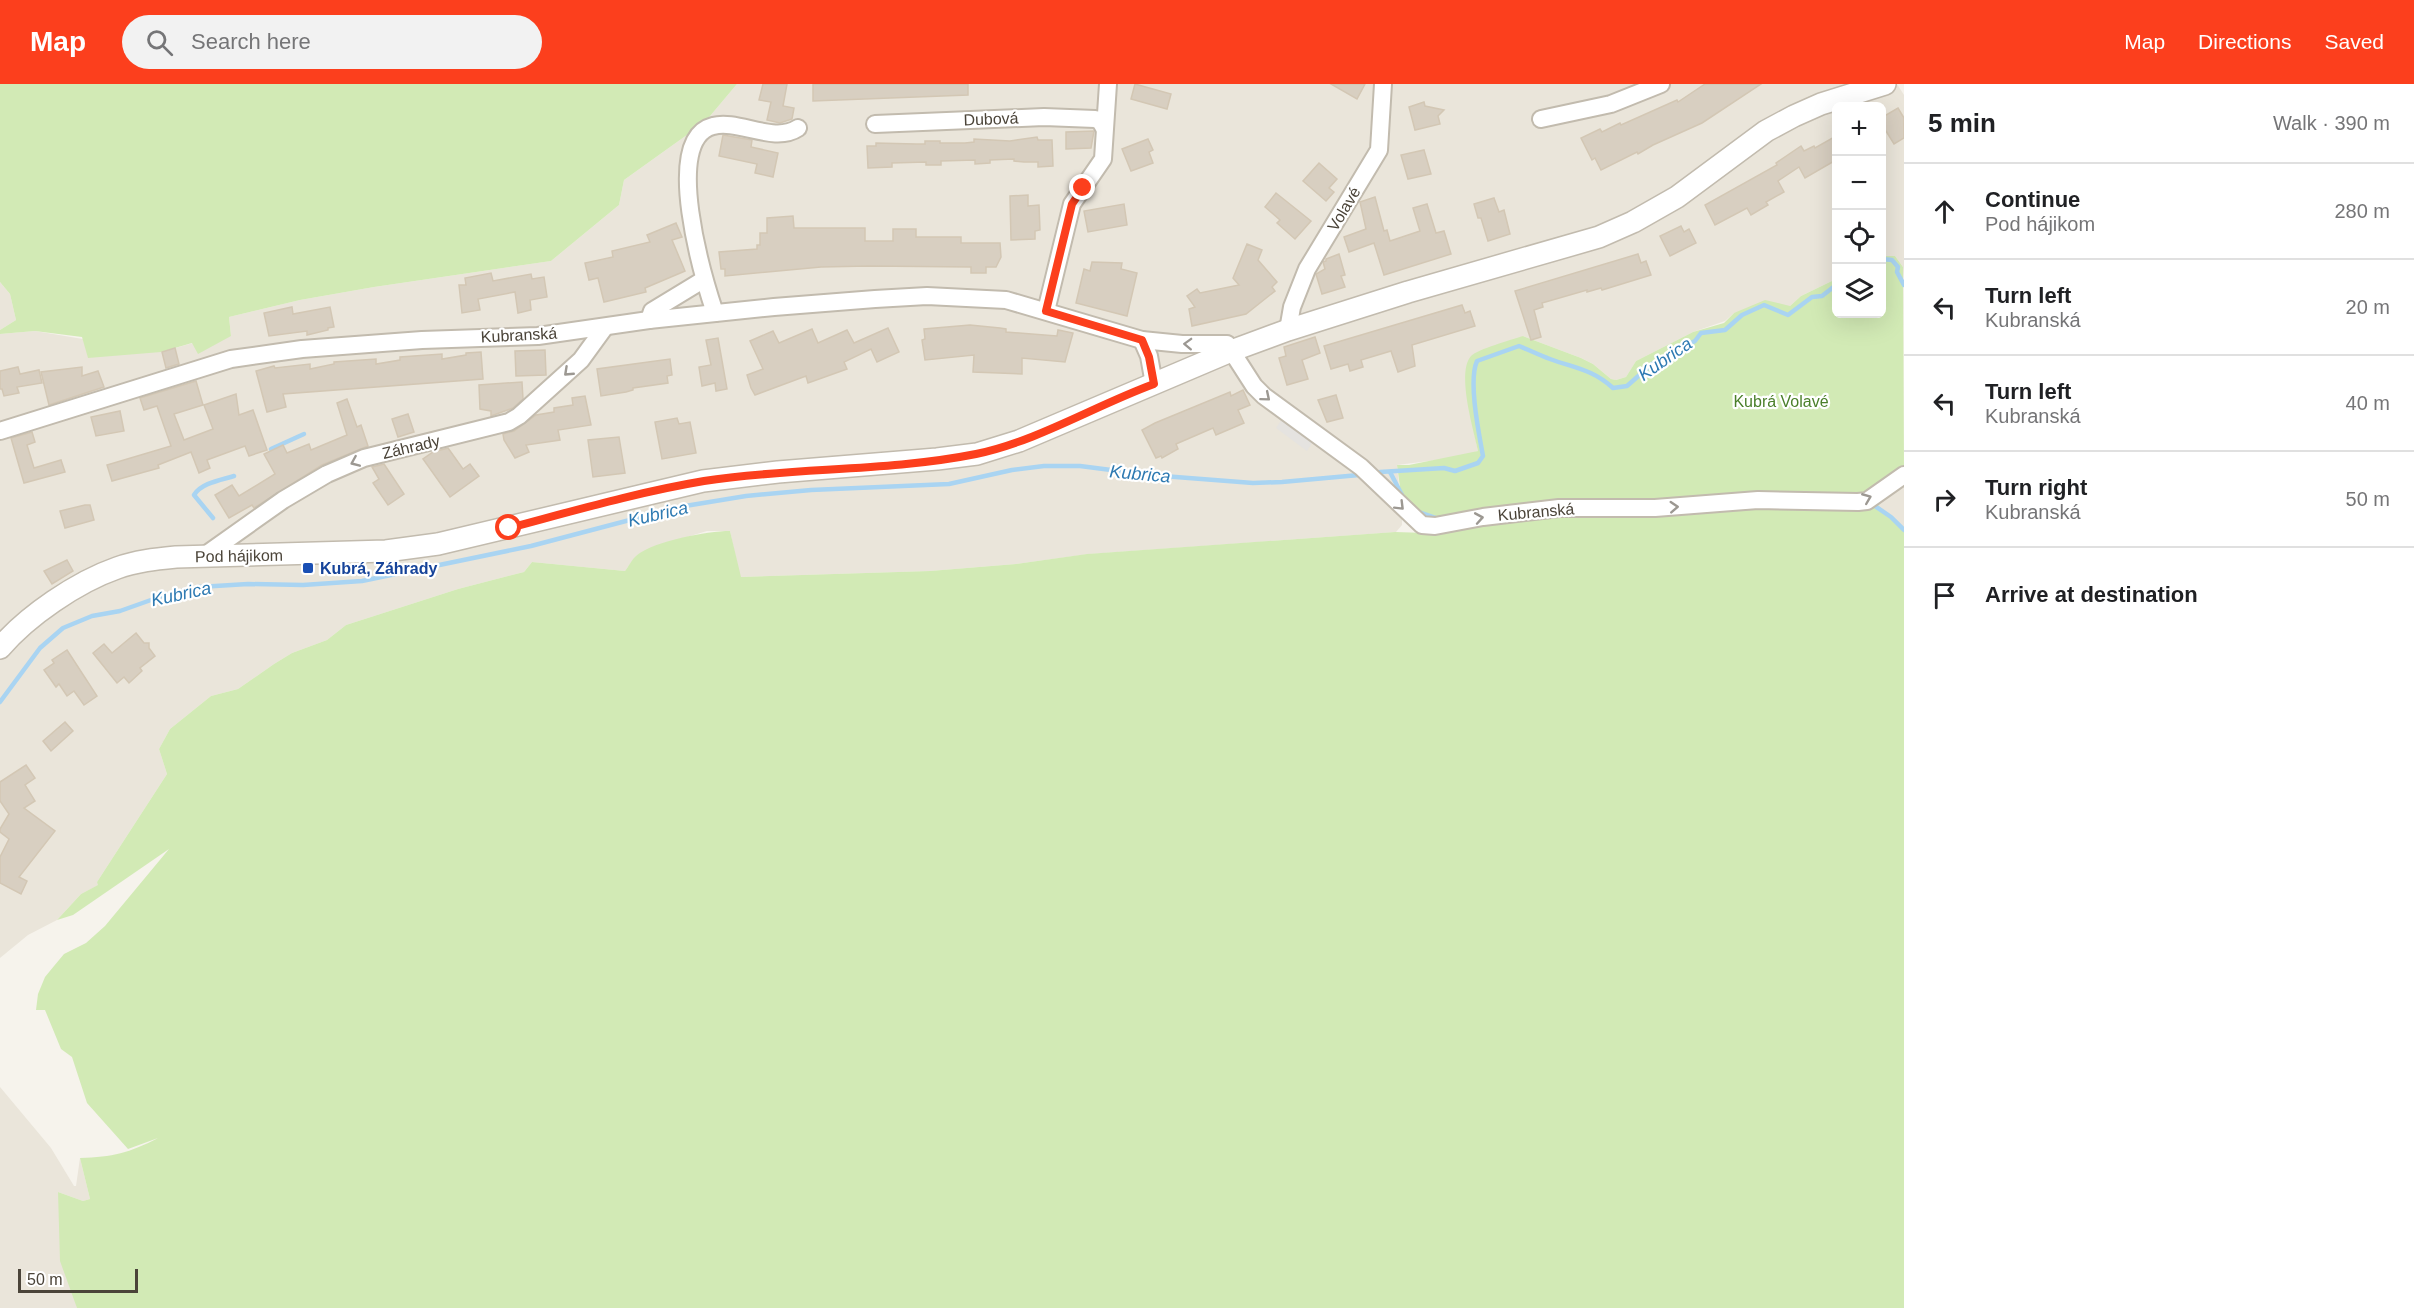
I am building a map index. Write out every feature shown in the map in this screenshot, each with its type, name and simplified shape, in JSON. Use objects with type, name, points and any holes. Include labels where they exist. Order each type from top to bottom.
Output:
[{"type":"street","points":[[1046,311],[1072,204],[1103,159],[1106,146],[1104,128],[1108,84]]},
{"type":"street","name":"Volavé","points":[[1288,330],[1292,307],[1307,269],[1379,150],[1383,84]]},
{"type":"street","points":[[1541,119],[1611,104],[1661,84]]},
{"type":"street","points":[[1231,351],[1288,330],[1408,292],[1599,237],[1633,222],[1677,197],[1732,155],[1785,121],[1857,87],[1885,84]]},
{"type":"street","name":"Dubová","points":[[875,124],[1044,117],[1095,119],[1100,121],[1104,128]]},
{"type":"street","points":[[715,313],[703,279],[688,192],[687,168],[692,148],[704,131],[713,126],[787,134],[798,128]]},
{"type":"street","points":[[649,320],[651,311],[703,279]]},
{"type":"street","name":"Kubranská","points":[[0,431],[231,359],[302,349],[422,340],[538,336],[715,313],[927,297],[1006,300],[1142,340],[1182,344],[1227,344],[1254,386],[1264,396],[1361,467],[1422,525],[1435,526],[1558,508],[1655,508],[1758,500],[1868,501],[1904,475]]},
{"type":"street","name":"Záhrady","points":[[204,556],[283,500],[327,474],[364,458],[509,422],[519,416],[581,360],[605,327]]},
{"type":"street","points":[[1142,340],[1149,357],[1154,384]]},
{"type":"street","name":"Pod hájikom","points":[[0,648],[54,602],[101,575],[141,561],[204,556],[386,551],[448,542],[703,481],[977,454],[1018,441],[1231,351]]},
{"type":"shaded area","points":[[737,84],[1897,84],[1904,95],[1904,280],[1903,267],[1895,256],[1886,256],[1886,102],[1832,102],[1832,281],[1801,296],[1790,306],[1734,313],[1725,321],[1693,332],[1636,361],[1626,377],[1616,380],[1611,379],[1593,364],[1581,358],[1523,336],[1474,432],[1478,451],[1461,457],[1397,465],[1402,525],[1396,532],[1089,554],[1016,564],[930,571],[740,577],[730,531],[707,531],[654,547],[637,555],[625,571],[532,562],[524,572],[458,589],[346,625],[327,640],[292,653],[238,689],[211,696],[170,729],[159,749],[167,774],[97,882],[99,885],[81,894],[57,920],[28,935],[0,958],[0,334],[35,331],[161,352],[231,336],[229,317],[300,300],[551,261],[619,205],[624,180],[705,122]]},
{"type":"shaded area","points":[[0,282],[10,294],[16,320],[0,330]]},
{"type":"shaded area","points":[[1286,413],[1317,435],[1307,451],[1276,428]]},
{"type":"shaded area","points":[[1904,484],[1904,530],[1876,503]]},
{"type":"shaded area","points":[[0,1087],[51,1148],[74,1186],[76,1186],[80,1158],[90,1199],[83,1201],[58,1192],[77,1308],[0,1308]]},
{"type":"green space","points":[[0,84],[737,84],[705,122],[624,180],[619,205],[551,261],[374,287],[300,300],[229,317],[231,336],[198,354],[192,343],[161,352],[88,358],[82,337],[35,331],[0,334],[0,330],[16,320],[10,294],[0,282]]},
{"type":"green space","name":"Kubrá Volavé","points":[[1886,256],[1895,256],[1903,267],[1904,471],[1865,495],[1458,519],[1421,518],[1402,502],[1397,465],[1409,465],[1478,451],[1470,417],[1465,375],[1467,364],[1475,353],[1523,336],[1581,358],[1593,364],[1611,379],[1616,380],[1626,377],[1636,361],[1693,332],[1724,323],[1734,313],[1765,300],[1790,306],[1801,296],[1832,281],[1832,318],[1886,318]]},
{"type":"green space","points":[[1876,503],[1904,530],[1904,1308],[77,1308],[60,1261],[58,1192],[83,1201],[90,1199],[80,1158],[120,1153],[158,1138],[128,1149],[87,1103],[72,1057],[61,1049],[45,1010],[36,1010],[38,994],[45,977],[64,954],[86,943],[105,926],[169,849],[73,915],[57,920],[81,894],[98,885],[97,882],[167,774],[159,749],[170,729],[211,696],[238,689],[292,653],[327,640],[346,625],[458,589],[524,572],[532,562],[625,571],[637,555],[656,545],[720,531],[730,531],[741,577],[930,571],[1016,564],[1087,554],[1395,532],[1426,533],[1532,515]]},
{"type":"building","points":[[763,84],[787,84],[783,106],[794,108],[792,119],[780,123],[767,120],[771,102],[759,100]]},
{"type":"building","points":[[813,84],[968,84],[968,95],[813,101]]},
{"type":"building","points":[[1135,84],[1171,94],[1167,109],[1131,99]]},
{"type":"building","points":[[1331,84],[1365,84],[1357,99]]},
{"type":"building","points":[[1705,84],[1761,84],[1702,123],[1638,154],[1637,152],[1601,170],[1595,158],[1592,160],[1581,138],[1600,129],[1602,132],[1620,123],[1621,125],[1677,100],[1678,102]]},
{"type":"building","points":[[1424,102],[1425,106],[1444,110],[1438,116],[1440,124],[1415,130],[1409,107]]},
{"type":"building","points":[[1898,108],[1904,118],[1904,138],[1894,144],[1886,131],[1886,115]]},
{"type":"building","points":[[1094,131],[1091,148],[1066,149],[1066,132]]},
{"type":"building","points":[[723,135],[752,140],[751,147],[778,153],[773,177],[755,173],[757,164],[719,156]]},
{"type":"building","points":[[1037,137],[1038,140],[1052,140],[1053,166],[1038,167],[1038,162],[1014,161],[1014,159],[990,160],[990,163],[975,164],[975,160],[941,161],[941,165],[926,165],[926,162],[892,163],[892,167],[868,168],[867,146],[876,146],[876,143],[925,144],[925,141],[940,141],[940,143],[965,143],[974,142],[974,139],[1010,141]]},
{"type":"building","points":[[1832,138],[1832,162],[1805,178],[1799,167],[1778,181],[1784,192],[1766,202],[1768,205],[1751,215],[1747,208],[1715,225],[1705,205],[1777,165],[1776,163],[1801,146],[1804,151],[1814,146],[1815,148]]},
{"type":"building","points":[[1148,139],[1153,150],[1149,152],[1153,163],[1131,171],[1122,149]]},
{"type":"building","points":[[1424,150],[1431,174],[1408,179],[1401,155]]},
{"type":"building","points":[[1319,163],[1337,179],[1329,188],[1334,192],[1326,201],[1303,181]]},
{"type":"building","points":[[1276,193],[1311,221],[1295,239],[1277,223],[1280,220],[1265,207]]},
{"type":"building","points":[[1028,195],[1028,206],[1039,205],[1040,230],[1035,231],[1035,239],[1011,240],[1010,196]]},
{"type":"building","points":[[1375,197],[1384,231],[1387,230],[1390,241],[1420,231],[1413,208],[1427,204],[1436,233],[1444,231],[1451,254],[1384,275],[1374,243],[1349,252],[1344,237],[1366,229],[1360,202]]},
{"type":"building","points":[[1494,198],[1499,212],[1504,210],[1510,234],[1488,241],[1474,204]]},
{"type":"building","points":[[1124,204],[1127,225],[1088,232],[1084,211]]},
{"type":"building","points":[[793,216],[794,228],[865,228],[865,241],[893,241],[893,229],[916,229],[916,237],[961,237],[961,243],[1000,243],[1001,257],[996,267],[986,267],[986,273],[971,273],[971,267],[869,266],[821,267],[725,276],[725,269],[721,269],[719,252],[757,249],[757,245],[760,245],[760,233],[767,233],[767,218]]},
{"type":"building","points":[[676,223],[682,237],[672,240],[685,271],[645,288],[646,292],[604,302],[598,278],[589,280],[585,263],[613,257],[612,251],[650,242],[647,235]]},
{"type":"building","points":[[1681,226],[1684,232],[1689,229],[1696,243],[1670,256],[1660,236]]},
{"type":"building","points":[[1247,244],[1262,250],[1258,260],[1277,282],[1272,287],[1275,291],[1246,314],[1192,326],[1189,309],[1195,307],[1187,296],[1197,289],[1200,293],[1239,285],[1233,278]]},
{"type":"building","points":[[1339,254],[1345,275],[1341,276],[1345,287],[1322,294],[1316,274],[1325,269],[1323,262],[1326,259]]},
{"type":"building","points":[[1638,254],[1641,263],[1646,261],[1651,275],[1602,290],[1601,288],[1587,292],[1587,290],[1542,303],[1543,307],[1534,310],[1541,337],[1531,340],[1515,291]]},
{"type":"building","points":[[1092,262],[1122,263],[1121,269],[1137,273],[1127,316],[1076,303],[1084,269],[1090,271]]},
{"type":"building","points":[[491,273],[493,281],[531,274],[532,279],[544,277],[547,297],[530,300],[531,310],[518,313],[515,292],[478,299],[480,310],[462,313],[459,285],[466,285],[465,278]]},
{"type":"building","points":[[1462,305],[1465,313],[1470,311],[1475,326],[1412,345],[1415,366],[1398,372],[1391,351],[1361,360],[1363,367],[1350,371],[1348,364],[1331,369],[1324,346]]},
{"type":"building","points":[[292,307],[293,314],[330,307],[334,327],[307,335],[307,331],[269,336],[264,313]]},
{"type":"building","points":[[970,325],[1006,329],[1006,332],[1057,336],[1058,330],[1073,333],[1065,362],[1022,358],[1022,374],[973,372],[974,355],[925,360],[922,340],[925,339],[924,329]]},
{"type":"building","points":[[888,328],[899,352],[877,362],[871,349],[844,362],[847,369],[808,383],[806,376],[755,395],[751,388],[747,375],[763,369],[750,341],[773,331],[779,343],[812,329],[818,343],[847,330],[854,343]]},
{"type":"building","points":[[1315,337],[1320,353],[1302,360],[1308,379],[1287,385],[1279,358],[1286,356],[1284,347]]},
{"type":"building","points":[[718,338],[727,389],[716,391],[715,383],[702,386],[699,367],[711,365],[706,340]]},
{"type":"building","points":[[175,348],[179,364],[166,368],[162,352]]},
{"type":"building","points":[[545,350],[546,375],[516,376],[515,351]]},
{"type":"building","points":[[481,352],[483,379],[283,394],[286,407],[267,412],[256,371],[274,366],[275,368],[310,364],[310,369],[334,364],[334,362],[376,359],[376,364],[400,360],[400,357],[442,354],[442,359]]},
{"type":"building","points":[[670,359],[672,375],[667,376],[668,383],[601,396],[597,369]]},
{"type":"building","points":[[18,367],[20,374],[39,370],[42,383],[17,387],[19,393],[4,396],[0,389],[0,371]]},
{"type":"building","points":[[82,367],[82,376],[98,371],[104,387],[49,405],[41,372]]},
{"type":"building","points":[[196,381],[203,405],[174,414],[184,440],[213,429],[204,405],[236,394],[239,415],[253,410],[267,450],[249,456],[245,446],[207,460],[210,468],[199,473],[191,452],[158,465],[159,468],[112,481],[107,465],[171,446],[157,406],[144,410],[140,398]]},
{"type":"building","points":[[522,382],[523,399],[513,408],[491,416],[491,411],[480,409],[479,385]]},
{"type":"building","points":[[1243,390],[1250,405],[1238,410],[1244,423],[1216,435],[1213,428],[1176,444],[1178,449],[1162,458],[1161,456],[1156,458],[1142,430],[1230,392],[1231,396]]},
{"type":"building","points":[[1336,395],[1343,418],[1327,422],[1318,400]]},
{"type":"building","points":[[585,396],[591,425],[558,430],[560,440],[526,445],[529,452],[515,458],[503,434],[514,431],[536,415],[554,412],[554,408],[573,405],[572,398]]},
{"type":"building","points":[[347,399],[357,427],[361,425],[368,446],[322,465],[254,508],[252,505],[229,518],[215,495],[232,485],[239,496],[275,474],[264,454],[283,445],[287,453],[309,444],[311,450],[347,435],[337,403]]},
{"type":"building","points":[[120,411],[124,431],[96,436],[91,417]]},
{"type":"building","points":[[408,414],[414,432],[398,437],[392,419]]},
{"type":"building","points":[[677,418],[679,424],[690,422],[696,453],[662,459],[655,422]]},
{"type":"building","points":[[32,432],[35,442],[27,445],[34,468],[61,460],[65,472],[24,483],[11,438]]},
{"type":"building","points":[[619,437],[625,473],[593,477],[588,440]]},
{"type":"building","points":[[448,448],[463,469],[470,464],[479,476],[450,497],[423,459],[433,452]]},
{"type":"building","points":[[384,464],[404,494],[388,505],[373,483],[379,479],[372,467]]},
{"type":"building","points":[[90,505],[94,520],[65,528],[60,511]]},
{"type":"building","points":[[67,560],[73,571],[52,584],[44,571]]},
{"type":"building","points":[[136,633],[144,643],[149,643],[149,648],[155,656],[140,668],[142,671],[129,683],[124,677],[117,683],[93,653],[104,644],[112,653]]},
{"type":"building","points":[[67,650],[97,696],[84,705],[74,691],[67,696],[59,684],[56,687],[44,670],[54,663],[52,660]]},
{"type":"building","points":[[65,722],[73,731],[51,751],[43,741]]},
{"type":"building","points":[[26,765],[35,778],[25,785],[35,801],[24,808],[55,831],[19,877],[27,881],[21,894],[0,883],[0,857],[9,839],[0,832],[0,829],[9,814],[0,801],[0,782]]},
{"type":"waterway","name":"Kubrica","points":[[1886,259],[1892,260],[1898,267],[1897,272],[1904,285]]},
{"type":"waterway","name":"Kubrica","points":[[1380,472],[1444,468],[1455,471],[1478,463],[1483,456],[1474,394],[1477,361],[1519,346],[1590,373],[1613,388],[1627,386],[1652,364],[1695,341],[1701,333],[1725,330],[1742,315],[1764,305],[1788,315],[1812,297],[1822,296],[1832,288]]},
{"type":"waterway","points":[[271,449],[304,434]]},
{"type":"waterway","name":"Kubrica","points":[[0,702],[40,648],[63,628],[92,616],[120,611],[165,595],[199,587],[248,584],[303,585],[362,581],[531,546],[679,507],[746,496],[811,490],[949,484],[1012,470],[1044,466],[1080,466],[1150,475],[1253,483],[1359,475]]},
{"type":"waterway","points":[[1390,472],[1402,495]]},
{"type":"waterway","points":[[213,518],[194,495],[206,485],[234,476]]},
{"type":"waterway","points":[[1872,504],[1891,517],[1904,530]]},
{"type":"waterway","points":[[1419,512],[1436,518]]},
{"type":"place","name":"Kubrá, Záhrady","points":[[308,568]]},
{"type":"route","points":[[509,528],[633,496],[703,481],[977,454],[1018,441],[1154,384],[1149,357],[1142,340],[1046,311],[1057,258],[1072,204],[1083,188]]}]
